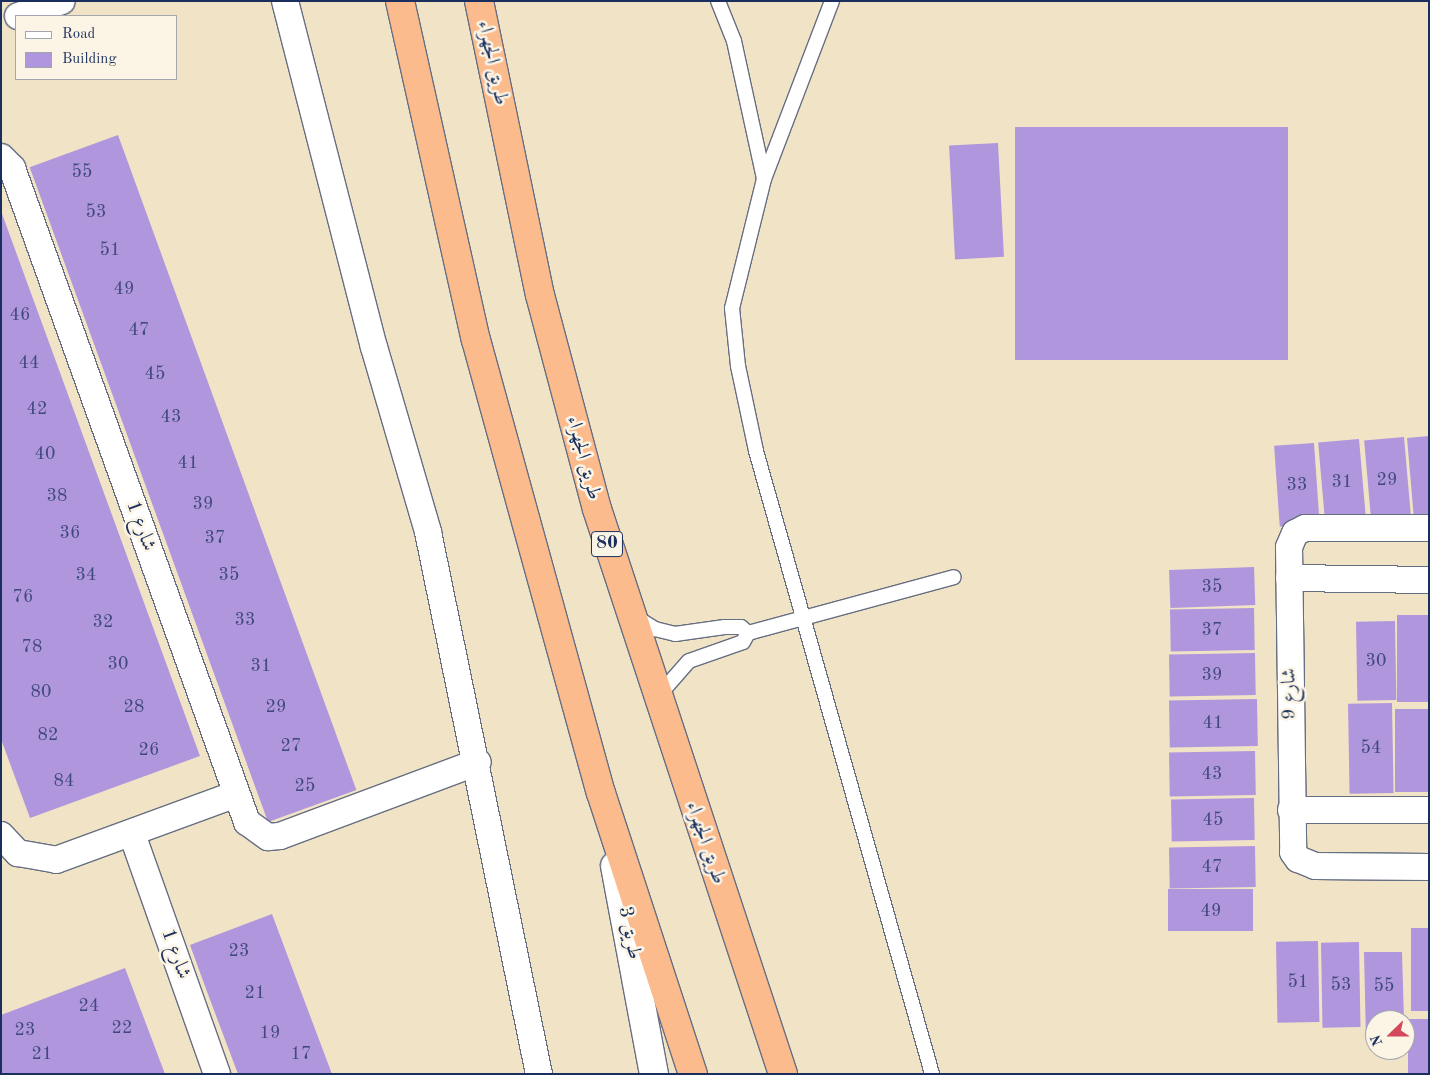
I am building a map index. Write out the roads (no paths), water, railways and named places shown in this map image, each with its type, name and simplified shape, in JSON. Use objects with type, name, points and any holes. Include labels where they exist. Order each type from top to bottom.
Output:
[{"type":"highway","points":[[400,1],[476,340],[601,793],[693,1074]]},
{"type":"highway","name":"طريق الجهراء","points":[[479,1],[549,335],[626,607],[783,1074]]},
{"type":"street","points":[[23,15],[62,1]]},
{"type":"street","points":[[285,1],[374,347],[428,532],[478,762],[539,1074]]},
{"type":"street","points":[[386,1],[408,34]]},
{"type":"street","points":[[1,22],[15,18]]},
{"type":"street","name":"شارع 1","points":[[1,157],[12,168],[247,822],[268,837],[280,836],[478,762]]},
{"type":"street","name":"شارع 9","points":[[1429,528],[1305,528],[1291,540],[1289,578],[1293,852],[1306,864],[1429,866]]},
{"type":"street","points":[[1289,578],[1429,580]]},
{"type":"street","name":"طريق 3","points":[[601,793],[654,1074]]},
{"type":"street","points":[[1,835],[18,853],[44,861],[132,834],[236,794]]},
{"type":"street","points":[[1291,810],[1429,810]]},
{"type":"street","name":"شارع 1","points":[[132,834],[218,1074]]},
{"type":"lane","points":[[718,1],[734,41],[764,179]]},
{"type":"lane","points":[[832,1],[764,179],[732,308],[756,451],[932,1074]]},
{"type":"lane","points":[[657,701],[684,665],[743,642],[748,633],[954,576]]},
{"type":"lane","points":[[626,607],[644,623],[667,633],[741,626],[748,633]]}]
